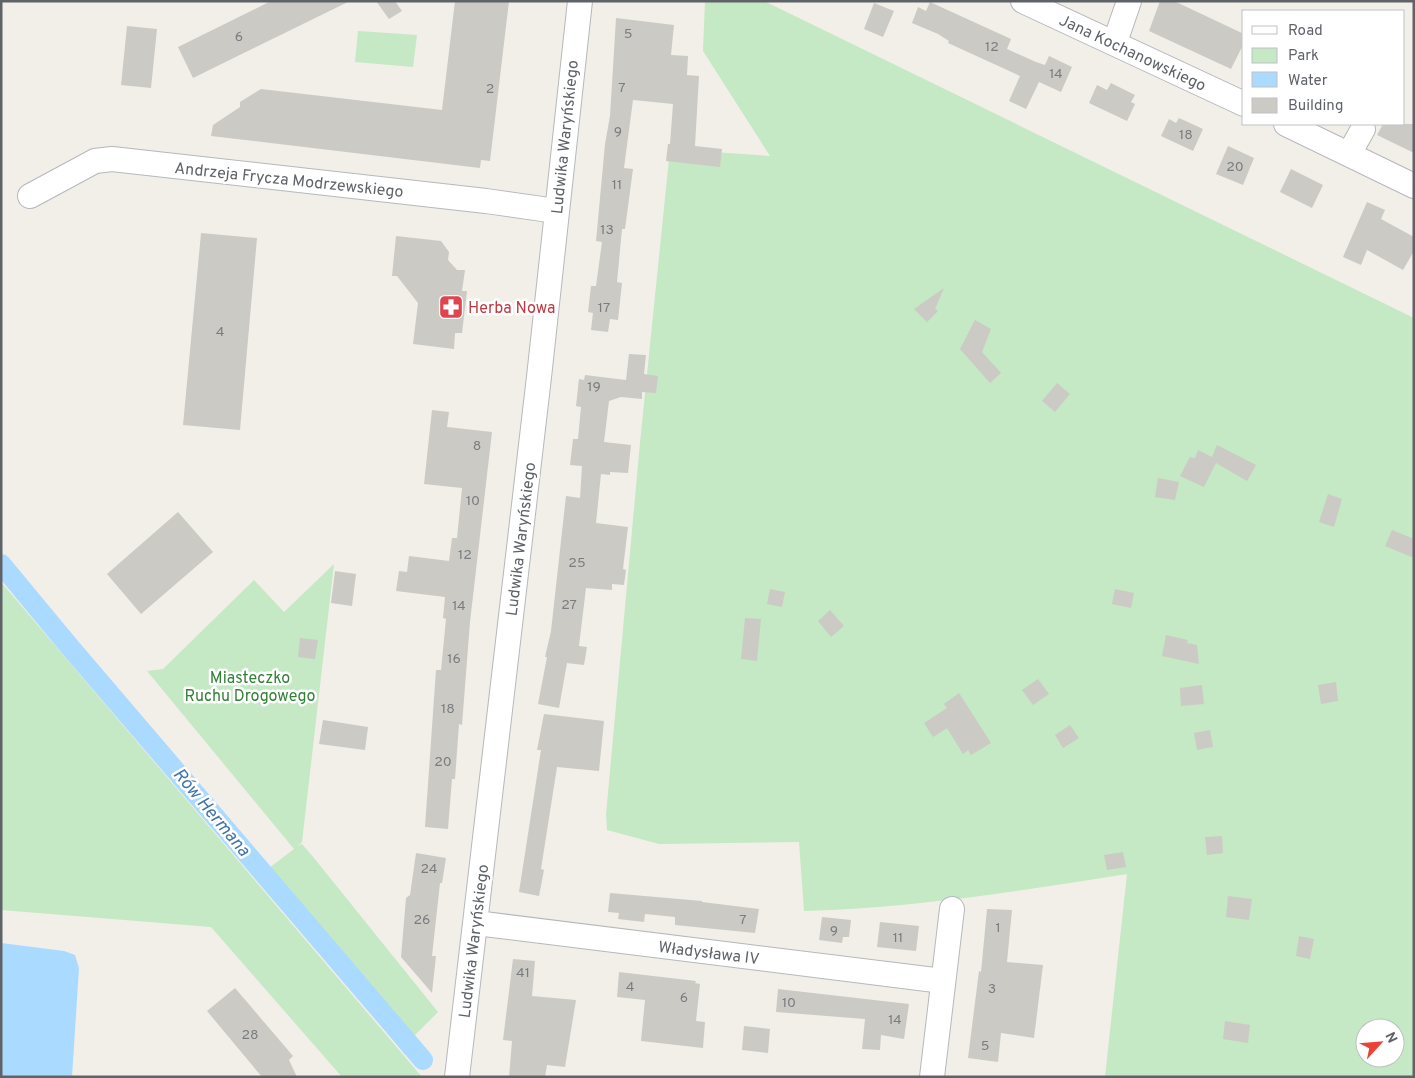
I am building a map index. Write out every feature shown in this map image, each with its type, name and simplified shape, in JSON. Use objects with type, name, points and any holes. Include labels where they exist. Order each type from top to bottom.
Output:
[{"type":"street","name":"Ludwika Waryńskiego","points":[[457,1077],[580,1]]},
{"type":"street","name":"Jana Kochanowskiego","points":[[1023,1],[1115,42],[1242,103]]},
{"type":"street","points":[[1115,42],[1129,1]]},
{"type":"street","points":[[1288,125],[1414,186]]},
{"type":"street","points":[[1349,154],[1363,129]]},
{"type":"street","name":"Andrzeja Frycza Modrzewskiego","points":[[30,196],[95,161],[112,159],[476,200],[556,212]]},
{"type":"street","points":[[932,1077],[952,909]]},
{"type":"street","name":"Władysława IV","points":[[476,923],[943,981]]},
{"type":"green space","points":[[705,1],[764,1],[1414,318],[1414,1077],[1105,1077],[1127,874],[926,902],[804,911],[799,842],[659,844],[607,830],[606,815],[640,443],[670,149],[770,156],[703,51]]},
{"type":"green space","points":[[358,31],[417,35],[413,67],[355,62]]},
{"type":"green space","name":"Miasteczko Ruchu Drogowego","points":[[334,564],[302,842],[298,846],[302,844],[314,858],[438,1012],[408,1042],[405,1055],[265,871],[294,849],[147,671],[163,669],[254,580],[284,612]]},
{"type":"green space","points":[[1,582],[422,1077],[342,1077],[211,927],[1,910]]},
{"type":"water","points":[[1,943],[64,951],[75,955],[79,968],[72,1077],[1,1077]]},
{"type":"building","points":[[271,1],[350,1],[193,78],[178,47]]},
{"type":"building","points":[[376,1],[395,1],[402,11],[389,19]]},
{"type":"building","points":[[455,1],[509,1],[490,161],[481,160],[480,168],[211,136],[213,125],[240,107],[240,102],[261,89],[442,110]]},
{"type":"building","points":[[1160,1],[1174,1],[1242,33],[1242,47],[1231,69],[1149,31]]},
{"type":"building","points":[[930,2],[1011,39],[1007,49],[1045,65],[1049,56],[1072,67],[1061,92],[1039,82],[1026,109],[1009,101],[1020,76],[948,43],[949,41],[938,34],[912,23],[918,7],[926,11]]},
{"type":"building","points":[[874,3],[894,11],[883,37],[864,29]]},
{"type":"building","points":[[616,18],[674,25],[671,55],[688,56],[687,75],[699,76],[695,146],[722,149],[720,167],[666,161],[668,144],[670,144],[673,104],[633,100],[624,168],[633,169],[625,229],[622,229],[617,282],[622,283],[618,320],[610,319],[608,332],[591,330],[593,313],[588,312],[591,286],[596,286],[602,242],[596,241],[605,144],[610,116]]},
{"type":"building","points":[[127,26],[157,29],[151,88],[121,85]]},
{"type":"building","points":[[1111,83],[1135,95],[1131,102],[1135,104],[1127,121],[1089,103],[1097,85],[1107,90]]},
{"type":"building","points":[[1179,118],[1203,129],[1193,151],[1161,136],[1169,119],[1176,123]]},
{"type":"building","points":[[1414,124],[1414,153],[1377,135],[1382,125]]},
{"type":"building","points":[[1228,146],[1254,158],[1243,185],[1216,174]]},
{"type":"building","points":[[1291,169],[1323,185],[1312,208],[1280,192]]},
{"type":"building","points":[[1367,202],[1385,210],[1381,219],[1414,237],[1414,251],[1403,270],[1367,250],[1361,265],[1343,257]]},
{"type":"building","points":[[201,233],[257,238],[240,430],[183,425]]},
{"type":"building","points":[[396,236],[441,241],[449,252],[448,260],[457,270],[465,270],[462,291],[467,291],[462,333],[455,333],[454,349],[413,344],[418,303],[397,276],[392,276]]},
{"type":"building","points":[[944,288],[935,309],[938,311],[927,322],[914,309]]},
{"type":"building","points":[[975,320],[991,329],[982,352],[1001,373],[990,383],[960,349]]},
{"type":"building","points":[[629,354],[646,355],[644,374],[658,376],[656,393],[642,392],[642,399],[621,397],[609,401],[604,442],[631,445],[628,473],[610,472],[610,475],[601,474],[596,523],[628,527],[623,569],[626,570],[624,585],[612,584],[612,590],[586,588],[579,646],[587,647],[584,665],[567,663],[559,708],[538,704],[551,631],[566,496],[580,498],[582,466],[570,465],[573,439],[578,439],[581,407],[576,406],[579,379],[584,380],[585,375],[626,380]]},
{"type":"building","points":[[1057,383],[1070,394],[1055,412],[1042,401]]},
{"type":"building","points":[[432,410],[449,412],[447,427],[492,432],[470,622],[462,725],[459,724],[455,779],[452,779],[448,829],[425,827],[436,670],[441,670],[446,619],[443,618],[445,597],[396,591],[399,571],[407,572],[409,556],[449,561],[452,538],[457,538],[462,488],[424,484]]},
{"type":"building","points":[[1217,445],[1256,465],[1247,481],[1216,463],[1204,487],[1180,476],[1190,457],[1195,458],[1198,450],[1212,457]]},
{"type":"building","points":[[1158,478],[1179,482],[1175,500],[1155,497]]},
{"type":"building","points":[[1328,494],[1342,499],[1334,527],[1319,522]]},
{"type":"building","points":[[178,512],[213,552],[141,614],[107,574]]},
{"type":"building","points":[[1392,530],[1414,539],[1414,558],[1385,546]]},
{"type":"building","points":[[335,571],[356,574],[352,606],[331,603]]},
{"type":"building","points":[[770,589],[785,592],[782,607],[767,604]]},
{"type":"building","points":[[1115,589],[1134,593],[1131,608],[1112,604]]},
{"type":"building","points":[[830,610],[844,626],[831,637],[818,621]]},
{"type":"building","points":[[745,618],[761,619],[757,661],[741,659]]},
{"type":"building","points":[[1166,635],[1188,640],[1187,643],[1197,645],[1199,664],[1162,656]]},
{"type":"building","points":[[300,638],[318,640],[315,659],[298,657]]},
{"type":"building","points":[[1038,679],[1049,694],[1033,705],[1022,690]]},
{"type":"building","points":[[1336,682],[1338,701],[1321,704],[1318,685]]},
{"type":"building","points":[[1202,685],[1204,704],[1181,706],[1180,688]]},
{"type":"building","points":[[959,693],[991,743],[971,755],[968,750],[963,754],[947,728],[933,737],[924,723],[947,708],[944,704]]},
{"type":"building","points":[[544,714],[604,721],[599,771],[557,767],[541,869],[544,870],[539,896],[519,892],[541,750],[537,750]]},
{"type":"building","points":[[323,720],[368,727],[365,750],[319,744]]},
{"type":"building","points":[[1070,725],[1079,738],[1063,748],[1055,735]]},
{"type":"building","points":[[1210,730],[1213,747],[1197,750],[1194,733]]},
{"type":"building","points":[[1222,836],[1223,853],[1207,855],[1205,837]]},
{"type":"building","points":[[1123,852],[1126,867],[1107,870],[1104,855]]},
{"type":"building","points":[[416,853],[446,858],[442,883],[440,883],[432,956],[436,956],[432,993],[401,957],[406,898],[410,895]]},
{"type":"building","points":[[610,893],[702,901],[759,909],[755,933],[675,925],[675,917],[645,914],[644,922],[618,919],[619,913],[608,912]]},
{"type":"building","points":[[1228,896],[1252,899],[1249,920],[1226,917]]},
{"type":"building","points":[[987,909],[1012,910],[1007,962],[1043,965],[1034,1038],[1001,1033],[998,1062],[968,1058],[979,971],[981,972]]},
{"type":"building","points":[[822,917],[851,920],[849,937],[843,937],[842,943],[819,940]]},
{"type":"building","points":[[880,922],[919,926],[916,951],[877,947]]},
{"type":"building","points":[[1299,936],[1314,939],[1310,959],[1296,956]]},
{"type":"building","points":[[513,959],[535,961],[532,996],[576,1000],[565,1067],[547,1065],[545,1077],[509,1077],[512,1041],[503,1040]]},
{"type":"building","points":[[619,972],[696,981],[695,983],[700,984],[696,1021],[705,1022],[703,1048],[641,1041],[645,1000],[617,997]]},
{"type":"building","points":[[235,988],[293,1056],[289,1060],[297,1077],[262,1077],[207,1011]]},
{"type":"building","points":[[778,989],[909,1004],[904,1039],[881,1035],[880,1050],[862,1049],[865,1019],[776,1012]]},
{"type":"building","points":[[1225,1021],[1250,1025],[1248,1043],[1223,1039]]},
{"type":"building","points":[[744,1026],[770,1029],[768,1053],[742,1050]]},
{"type":"waterway","name":"Rów Hermana","points":[[1,564],[423,1060]]},
{"type":"place","name":"Herba Nowa","points":[[451,307]]}]
